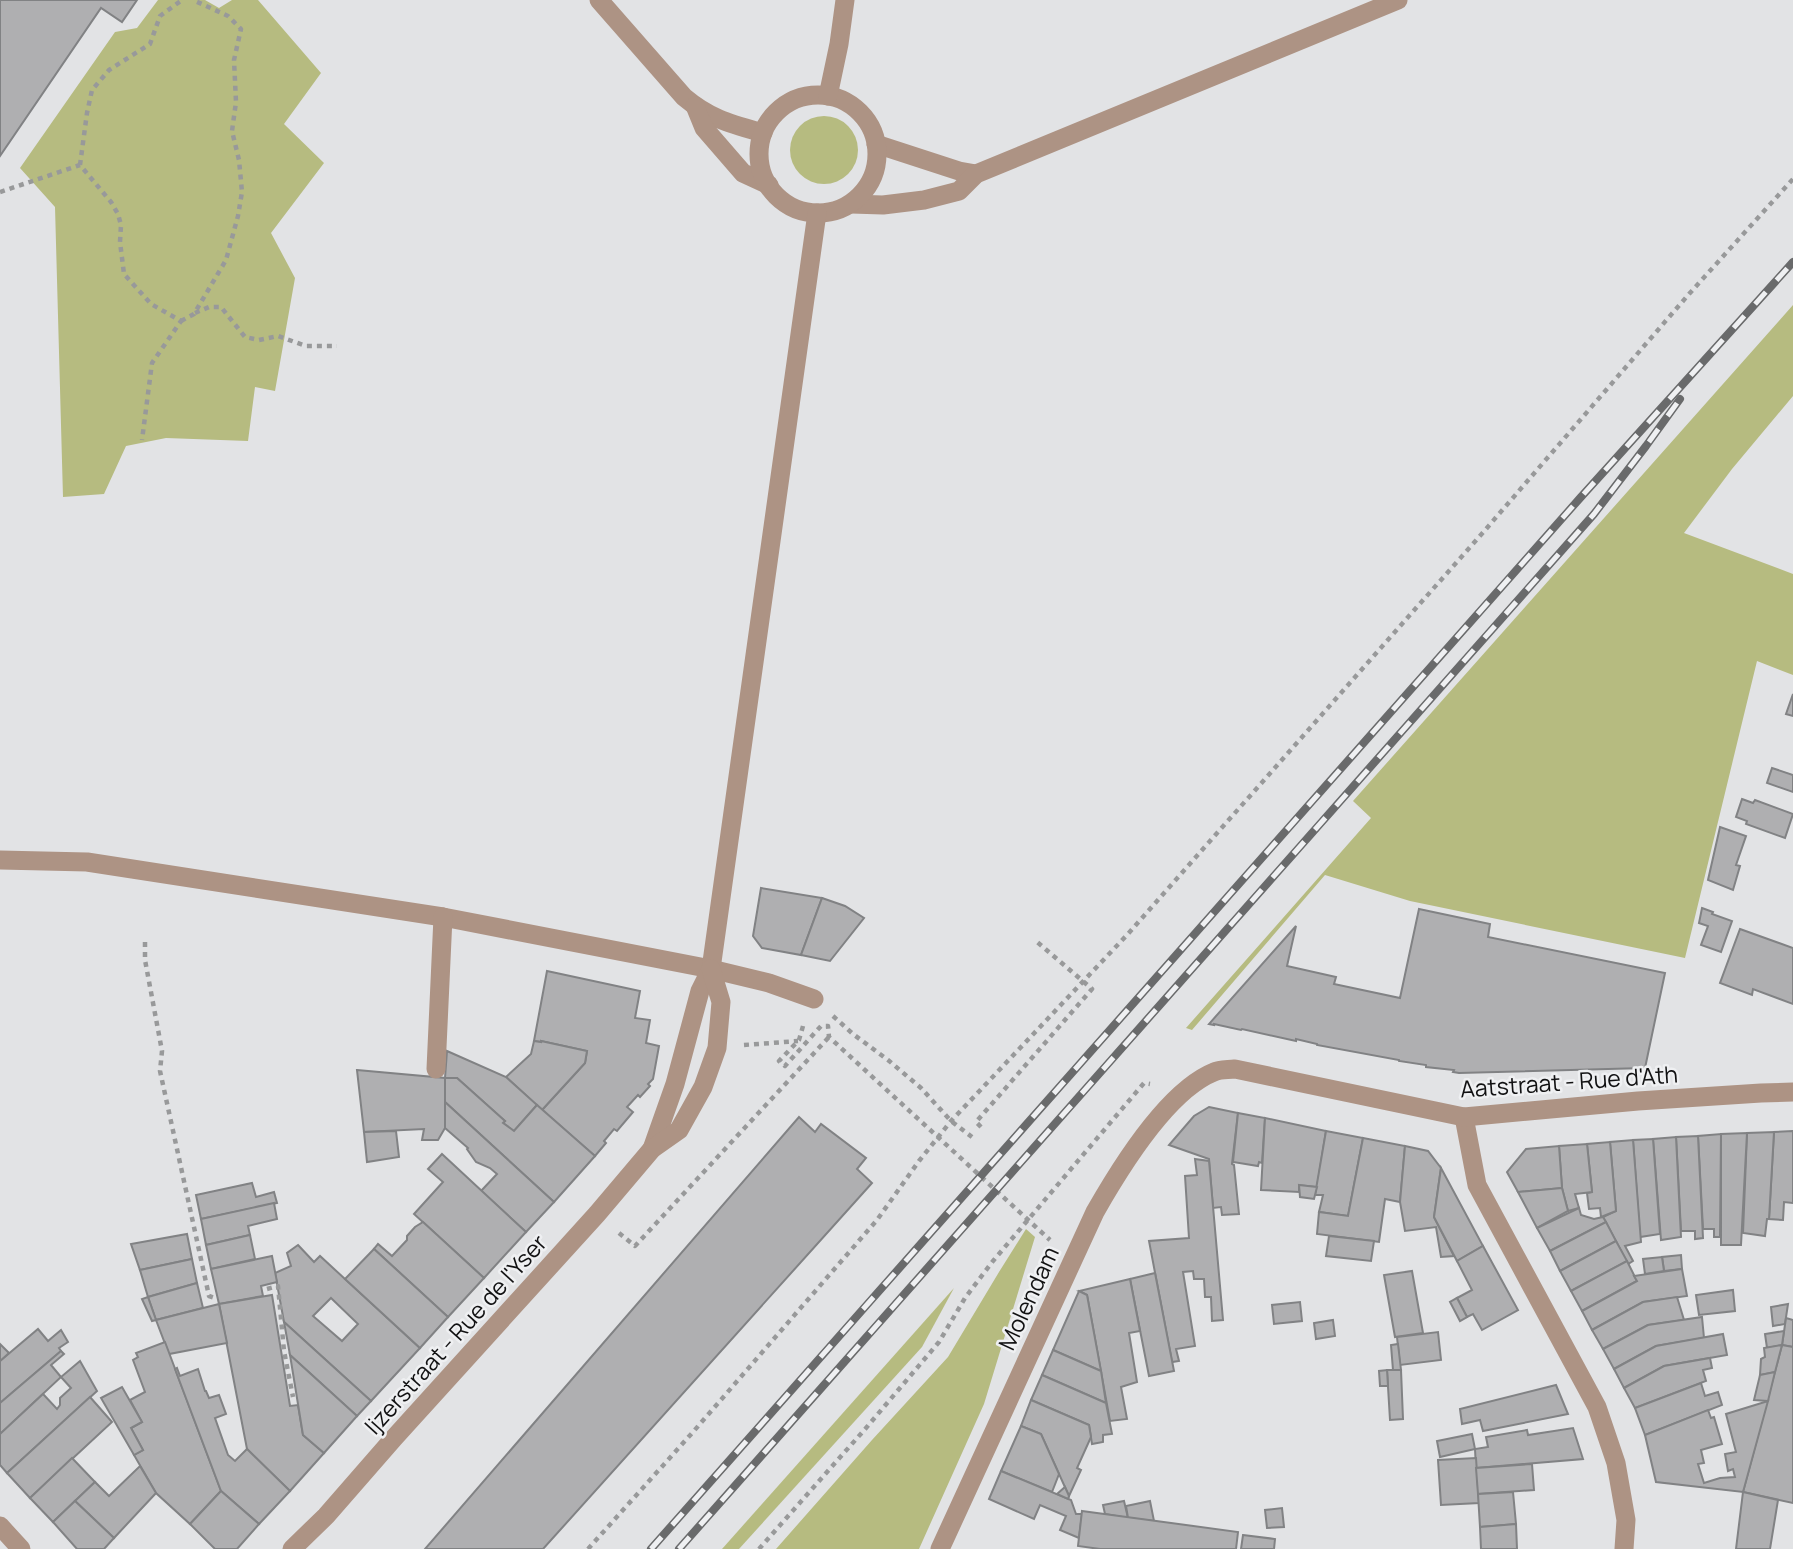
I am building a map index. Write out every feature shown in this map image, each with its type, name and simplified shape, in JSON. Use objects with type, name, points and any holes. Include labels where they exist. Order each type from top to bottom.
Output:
[{"type":"street","points":[[599,0],[684,97],[695,106],[720,121],[763,133]]},
{"type":"street","points":[[828,96],[845,0]]},
{"type":"street","points":[[851,204],[867,186],[876,167],[873,130],[864,117],[846,101],[828,96],[808,96],[793,101],[775,113],[763,133],[759,149],[762,171],[779,199],[805,212],[817,213],[831,212],[851,204],[883,205],[924,200],[959,191],[976,174],[1398,0]]},
{"type":"street","points":[[695,106],[704,128],[743,173],[769,185]]},
{"type":"street","points":[[876,144],[976,174]]},
{"type":"street","points":[[711,969],[817,213]]},
{"type":"street","points":[[0,860],[87,862],[443,918],[711,969],[769,983],[814,999]]},
{"type":"street","points":[[436,1069],[443,918]]},
{"type":"street","name":"Ijzerstraat - Rue de l'Yser","points":[[292,1549],[326,1516],[652,1149],[679,1130],[703,1087],[717,1048],[721,1002],[711,969]]},
{"type":"street","name":"Ijzerstraat - Rue de l'Yser","points":[[652,1149],[676,1084],[700,991],[711,969]]},
{"type":"street","name":"Aatstraat - Rue d'Ath","points":[[1189,1086],[1217,1070],[1235,1069],[1464,1117],[1638,1101],[1793,1092]]},
{"type":"street","name":"Molendam","points":[[940,1549],[1095,1212],[1115,1177],[1166,1107],[1189,1086]]},
{"type":"street","points":[[1464,1117],[1476,1185],[1597,1407],[1616,1462],[1626,1520],[1624,1549]]},
{"type":"street","points":[[0,1526],[21,1549]]},
{"type":"path","points":[[181,321],[151,304],[124,274],[118,214],[80,165],[92,90],[109,70],[150,44],[160,16],[182,0]]},
{"type":"path","points":[[193,0],[228,16],[241,29],[234,60],[236,92],[232,131],[239,160],[242,192],[226,260],[194,314]]},
{"type":"path","points":[[0,192],[80,165]]},
{"type":"path","points":[[588,1549],[877,1220],[951,1121],[1127,935],[1793,178]]},
{"type":"path","points":[[142,440],[152,363],[181,321],[194,314],[209,307],[221,307],[246,337],[259,340],[278,337],[306,346],[337,346]]},
{"type":"path","points":[[981,1127],[976,1122],[1092,989],[1036,941]]},
{"type":"path","points":[[145,942],[145,960],[162,1051],[160,1071],[209,1296],[215,1298]]},
{"type":"path","points":[[814,999],[921,1088],[951,1121],[972,1137]]},
{"type":"path","points":[[717,1048],[799,1041],[779,1061],[785,1066],[821,1026],[828,1026],[829,1037],[1050,1240]]},
{"type":"path","points":[[597,1214],[635,1246],[829,1037]]},
{"type":"path","points":[[759,1549],[939,1342],[965,1298],[993,1261],[1144,1083],[1189,1086]]},
{"type":"path","points":[[267,1289],[278,1286],[284,1351],[293,1397]]},
{"type":"green space","points":[[158,0],[205,0],[219,8],[232,0],[258,0],[321,73],[284,124],[324,163],[271,233],[295,278],[275,391],[255,387],[248,441],[166,438],[126,446],[104,494],[63,497],[55,207],[20,168],[115,32],[137,28]]},
{"type":"green space","points":[[824,116],[837,119],[848,126],[855,137],[858,150],[855,163],[848,174],[837,181],[824,184],[811,181],[800,174],[793,163],[790,150],[793,137],[800,126],[811,119]]},
{"type":"green space","points":[[1793,305],[1793,396],[1732,469],[1684,533],[1793,574],[1793,675],[1757,661],[1685,958],[1410,901],[1325,875],[1192,1030],[1186,1028],[1371,818],[1353,801]]},
{"type":"green space","points":[[1026,1229],[1035,1237],[984,1404],[919,1549],[776,1549],[948,1357]]},
{"type":"green space","points":[[954,1288],[922,1347],[739,1549],[722,1549]]},
{"type":"building","points":[[0,0],[137,0],[122,22],[101,8],[0,156]]},
{"type":"building","points":[[1793,694],[1793,716],[1786,714]]},
{"type":"building","points":[[1772,768],[1793,775],[1793,792],[1767,783]]},
{"type":"building","points":[[1742,799],[1753,803],[1755,800],[1793,814],[1785,838],[1746,824],[1747,821],[1736,817]]},
{"type":"building","points":[[1720,827],[1746,836],[1736,865],[1740,866],[1733,890],[1708,880]]},
{"type":"building","points":[[761,888],[822,898],[801,955],[762,948],[753,936]]},
{"type":"building","points":[[822,898],[845,906],[864,918],[830,961],[801,955]]},
{"type":"building","points":[[1702,908],[1732,921],[1721,952],[1701,945],[1708,926],[1699,923]]},
{"type":"building","points":[[1419,909],[1490,924],[1488,937],[1665,973],[1645,1068],[1459,1073],[1209,1024],[1296,926],[1287,966],[1336,977],[1334,984],[1400,998]]},
{"type":"building","points":[[1740,929],[1793,948],[1793,1004],[1753,989],[1752,995],[1720,983]]},
{"type":"building","points":[[547,971],[640,991],[635,1018],[650,1020],[646,1043],[659,1046],[653,1079],[648,1084],[650,1086],[627,1107],[633,1112],[617,1131],[614,1129],[595,1156],[542,1110],[585,1063],[587,1051],[534,1041]]},
{"type":"building","points":[[534,1041],[587,1051],[585,1063],[542,1110],[506,1077],[531,1054]]},
{"type":"building","points":[[447,1051],[506,1077],[537,1105],[514,1131],[457,1078],[445,1078]]},
{"type":"building","points":[[357,1070],[445,1078],[445,1128],[438,1140],[422,1140],[424,1129],[364,1132]]},
{"type":"building","points":[[445,1078],[457,1078],[514,1131],[537,1105],[595,1156],[554,1202],[445,1102]]},
{"type":"building","points":[[445,1102],[554,1202],[526,1232],[481,1191],[497,1174],[476,1162],[468,1148],[445,1128]]},
{"type":"building","points":[[1209,1107],[1238,1113],[1232,1164],[1239,1214],[1222,1215],[1221,1207],[1213,1208],[1209,1159],[1169,1145],[1194,1116]]},
{"type":"building","points":[[1238,1113],[1265,1118],[1262,1163],[1259,1162],[1258,1166],[1233,1162]]},
{"type":"building","points":[[799,1117],[815,1132],[821,1124],[866,1158],[857,1169],[872,1183],[543,1549],[425,1549]]},
{"type":"building","points":[[1265,1118],[1326,1131],[1317,1187],[1299,1185],[1299,1192],[1261,1190]]},
{"type":"building","points":[[396,1131],[399,1157],[367,1162],[364,1132]]},
{"type":"building","points":[[1326,1131],[1363,1138],[1348,1216],[1319,1212],[1323,1195],[1315,1195]]},
{"type":"building","points":[[1793,1131],[1793,1203],[1784,1202],[1783,1220],[1769,1219],[1774,1132]]},
{"type":"building","points":[[1774,1132],[1769,1219],[1765,1236],[1743,1233],[1747,1133]]},
{"type":"building","points":[[1747,1133],[1741,1245],[1721,1245],[1721,1134]]},
{"type":"building","points":[[1721,1134],[1720,1237],[1714,1237],[1714,1229],[1703,1229],[1698,1136]]},
{"type":"building","points":[[1698,1136],[1703,1238],[1695,1239],[1695,1231],[1681,1231],[1676,1137]]},
{"type":"building","points":[[1676,1137],[1681,1237],[1661,1240],[1653,1139]]},
{"type":"building","points":[[1363,1138],[1405,1146],[1400,1202],[1385,1199],[1379,1242],[1317,1234],[1319,1212],[1348,1216]]},
{"type":"building","points":[[1653,1139],[1660,1234],[1640,1237],[1633,1140]]},
{"type":"building","points":[[1633,1140],[1641,1242],[1625,1246],[1633,1261],[1628,1264],[1603,1217],[1616,1211],[1610,1142]]},
{"type":"building","points":[[1610,1142],[1616,1211],[1601,1217],[1600,1208],[1589,1209],[1587,1193],[1592,1192],[1587,1144]]},
{"type":"building","points":[[1587,1144],[1592,1192],[1575,1194],[1579,1208],[1568,1211],[1562,1188],[1559,1146]]},
{"type":"building","points":[[1405,1146],[1428,1151],[1441,1168],[1434,1217],[1454,1256],[1441,1257],[1436,1227],[1405,1231],[1400,1202]]},
{"type":"building","points":[[1559,1146],[1562,1188],[1518,1192],[1507,1172],[1526,1149]]},
{"type":"building","points":[[442,1154],[526,1232],[484,1278],[414,1214],[443,1182],[428,1169]]},
{"type":"building","points":[[1195,1159],[1209,1161],[1223,1320],[1212,1321],[1211,1297],[1205,1297],[1204,1279],[1194,1279],[1193,1271],[1183,1272],[1195,1346],[1176,1349],[1179,1361],[1172,1362],[1149,1241],[1189,1238],[1185,1176],[1197,1175]]},
{"type":"building","points":[[1441,1168],[1483,1246],[1457,1261],[1434,1217]]},
{"type":"building","points":[[252,1183],[256,1197],[274,1192],[277,1203],[201,1219],[196,1195]]},
{"type":"building","points":[[1299,1185],[1317,1187],[1314,1199],[1300,1197]]},
{"type":"building","points":[[1562,1188],[1568,1211],[1537,1228],[1518,1192]]},
{"type":"building","points":[[274,1203],[277,1219],[248,1226],[250,1235],[206,1245],[201,1219]]},
{"type":"building","points":[[1579,1208],[1581,1215],[1594,1219],[1603,1217],[1606,1222],[1550,1251],[1537,1228]]},
{"type":"building","points":[[423,1222],[484,1278],[448,1317],[374,1249],[378,1244],[392,1256],[415,1227]]},
{"type":"building","points":[[1606,1222],[1616,1241],[1560,1271],[1550,1251]]},
{"type":"building","points":[[187,1234],[192,1259],[140,1270],[131,1244]]},
{"type":"building","points":[[250,1235],[255,1259],[211,1269],[206,1245]]},
{"type":"building","points":[[1329,1236],[1374,1241],[1371,1261],[1326,1256]]},
{"type":"building","points":[[1616,1241],[1627,1261],[1571,1291],[1560,1271]]},
{"type":"building","points":[[298,1245],[314,1262],[320,1256],[420,1348],[371,1401],[284,1322],[275,1273],[291,1266],[287,1253]],"holes":[[[331,1298],[358,1324],[342,1341],[313,1316]]]},
{"type":"building","points":[[1483,1246],[1518,1310],[1482,1330],[1473,1314],[1467,1317],[1457,1298],[1472,1290],[1457,1261]]},
{"type":"building","points":[[374,1249],[448,1317],[420,1348],[345,1279]]},
{"type":"building","points":[[1681,1255],[1682,1269],[1664,1271],[1662,1257]]},
{"type":"building","points":[[272,1256],[277,1282],[261,1286],[263,1296],[219,1304],[211,1269]]},
{"type":"building","points":[[1662,1257],[1664,1271],[1645,1274],[1643,1259]]},
{"type":"building","points":[[192,1259],[197,1283],[148,1297],[140,1270]]},
{"type":"building","points":[[1627,1261],[1637,1281],[1582,1311],[1571,1291]]},
{"type":"building","points":[[1682,1269],[1687,1296],[1643,1302],[1592,1330],[1582,1311],[1637,1281],[1634,1276]]},
{"type":"building","points":[[1412,1271],[1423,1333],[1395,1337],[1384,1275]]},
{"type":"building","points":[[1155,1273],[1174,1371],[1149,1376],[1130,1279]]},
{"type":"building","points":[[1130,1279],[1140,1331],[1129,1333],[1137,1382],[1121,1387],[1127,1419],[1110,1421],[1087,1295],[1079,1291]]},
{"type":"building","points":[[197,1283],[203,1308],[156,1320],[148,1297]]},
{"type":"building","points":[[1733,1290],[1735,1311],[1699,1315],[1696,1295]]},
{"type":"building","points":[[1079,1291],[1087,1295],[1101,1371],[1053,1350]]},
{"type":"building","points":[[272,1295],[290,1406],[298,1405],[303,1435],[324,1453],[290,1491],[247,1449],[219,1304]]},
{"type":"building","points":[[148,1297],[156,1320],[152,1321],[142,1299]]},
{"type":"building","points":[[1677,1297],[1684,1320],[1648,1325],[1603,1349],[1592,1330],[1643,1302]]},
{"type":"building","points":[[1457,1298],[1467,1317],[1460,1321],[1450,1302]]},
{"type":"building","points":[[1300,1302],[1302,1321],[1274,1324],[1272,1305]]},
{"type":"building","points":[[219,1304],[227,1343],[169,1354],[156,1320]]},
{"type":"building","points":[[1788,1304],[1785,1324],[1773,1326],[1771,1307]]},
{"type":"building","points":[[1702,1317],[1704,1338],[1656,1346],[1614,1369],[1603,1349],[1648,1325]]},
{"type":"building","points":[[1786,1318],[1793,1320],[1793,1347],[1782,1345]]},
{"type":"building","points":[[1333,1320],[1335,1336],[1316,1339],[1314,1323]]},
{"type":"building","points":[[284,1322],[371,1401],[357,1416],[290,1355]]},
{"type":"building","points":[[38,1329],[48,1341],[61,1330],[68,1342],[0,1403],[0,1361]]},
{"type":"building","points":[[1784,1331],[1782,1345],[1767,1348],[1765,1334]]},
{"type":"building","points":[[1438,1332],[1441,1360],[1400,1365],[1397,1337]]},
{"type":"building","points":[[1723,1334],[1727,1355],[1664,1366],[1624,1388],[1614,1369],[1656,1346]]},
{"type":"building","points":[[165,1342],[221,1491],[190,1524],[156,1493],[134,1455],[143,1450],[131,1428],[142,1422],[130,1400],[145,1392],[133,1360],[138,1357],[136,1353]]},
{"type":"building","points":[[0,1344],[9,1353],[0,1361]]},
{"type":"building","points":[[1398,1344],[1401,1370],[1393,1370],[1391,1345]]},
{"type":"building","points":[[1782,1345],[1793,1347],[1793,1503],[1743,1492]]},
{"type":"building","points":[[1782,1345],[1775,1372],[1760,1375],[1761,1359],[1765,1357],[1764,1348]]},
{"type":"building","points":[[1053,1350],[1101,1371],[1106,1403],[1042,1375]]},
{"type":"building","points":[[61,1351],[64,1354],[51,1365],[61,1377],[0,1434],[0,1403]]},
{"type":"building","points":[[290,1355],[357,1416],[324,1453],[303,1435]]},
{"type":"building","points":[[1710,1358],[1712,1368],[1703,1370],[1706,1381],[1635,1408],[1624,1388],[1664,1366]]},
{"type":"building","points":[[80,1361],[97,1391],[7,1473],[0,1465],[0,1434],[43,1394],[57,1409],[60,1398],[71,1388],[61,1377]]},
{"type":"building","points":[[177,1368],[180,1376],[198,1369],[209,1398],[219,1395],[226,1414],[215,1418],[228,1455],[235,1461],[247,1449],[290,1491],[259,1524],[221,1491],[175,1369]]},
{"type":"building","points":[[1387,1370],[1401,1370],[1403,1419],[1390,1420]]},
{"type":"building","points":[[1387,1370],[1388,1386],[1380,1386],[1379,1371]]},
{"type":"building","points":[[1775,1372],[1768,1401],[1754,1400],[1760,1375]]},
{"type":"building","points":[[1042,1375],[1106,1403],[1112,1434],[1103,1435],[1103,1442],[1092,1444],[1089,1425],[1031,1400]]},
{"type":"building","points":[[1701,1383],[1705,1396],[1718,1392],[1722,1405],[1645,1435],[1635,1408]]},
{"type":"building","points":[[1556,1385],[1568,1414],[1483,1431],[1480,1420],[1462,1424],[1460,1409]]},
{"type":"building","points":[[122,1387],[142,1422],[131,1428],[143,1450],[134,1455],[101,1398]]},
{"type":"building","points":[[90,1397],[112,1422],[30,1498],[7,1473]]},
{"type":"building","points":[[1031,1400],[1089,1425],[1091,1437],[1077,1468],[1081,1470],[1069,1496],[1041,1434],[1021,1426]]},
{"type":"building","points":[[1768,1401],[1743,1492],[1656,1482],[1645,1435],[1708,1410],[1711,1418],[1714,1417],[1722,1444],[1701,1450],[1704,1463],[1698,1464],[1704,1483],[1735,1477],[1733,1469],[1728,1471],[1725,1454],[1736,1452],[1726,1414]]},
{"type":"building","points":[[1021,1426],[1041,1434],[1059,1474],[1052,1492],[1001,1471]]},
{"type":"building","points":[[1573,1428],[1583,1459],[1476,1468],[1475,1449],[1488,1447],[1486,1437],[1527,1430],[1528,1435]]},
{"type":"building","points":[[1472,1434],[1475,1449],[1440,1457],[1437,1441]]},
{"type":"building","points":[[72,1458],[95,1482],[53,1522],[30,1498]]},
{"type":"building","points":[[1476,1458],[1479,1503],[1441,1505],[1438,1460]]},
{"type":"building","points":[[1532,1464],[1534,1490],[1478,1494],[1476,1468]]},
{"type":"building","points":[[140,1466],[156,1493],[114,1538],[75,1501],[95,1482],[109,1496]]},
{"type":"building","points":[[1001,1471],[1071,1500],[1076,1514],[1082,1514],[1079,1538],[1060,1530],[1066,1516],[1040,1505],[1034,1519],[989,1499]]},
{"type":"building","points":[[1065,1487],[1069,1496],[1068,1499],[1057,1494]]},
{"type":"building","points":[[221,1491],[259,1524],[237,1549],[215,1549],[190,1524]]},
{"type":"building","points":[[1513,1492],[1516,1524],[1480,1527],[1478,1494]]},
{"type":"building","points":[[1743,1492],[1778,1500],[1770,1549],[1736,1549]]},
{"type":"building","points":[[75,1501],[114,1538],[104,1549],[77,1549],[53,1522]]},
{"type":"building","points":[[1124,1501],[1128,1518],[1105,1514],[1103,1505]]},
{"type":"building","points":[[1150,1501],[1154,1521],[1128,1518],[1126,1506]]},
{"type":"building","points":[[1282,1508],[1284,1527],[1267,1528],[1265,1510]]},
{"type":"building","points":[[1082,1511],[1238,1532],[1236,1549],[1100,1549],[1078,1546]]},
{"type":"building","points":[[1516,1524],[1517,1549],[1481,1549],[1480,1527]]},
{"type":"building","points":[[1243,1535],[1275,1539],[1274,1549],[1241,1549]]},
{"type":"railway","points":[[651,1549],[1581,497],[1793,262]]},
{"type":"railway","points":[[679,1549],[1594,514],[1680,399]]}]
